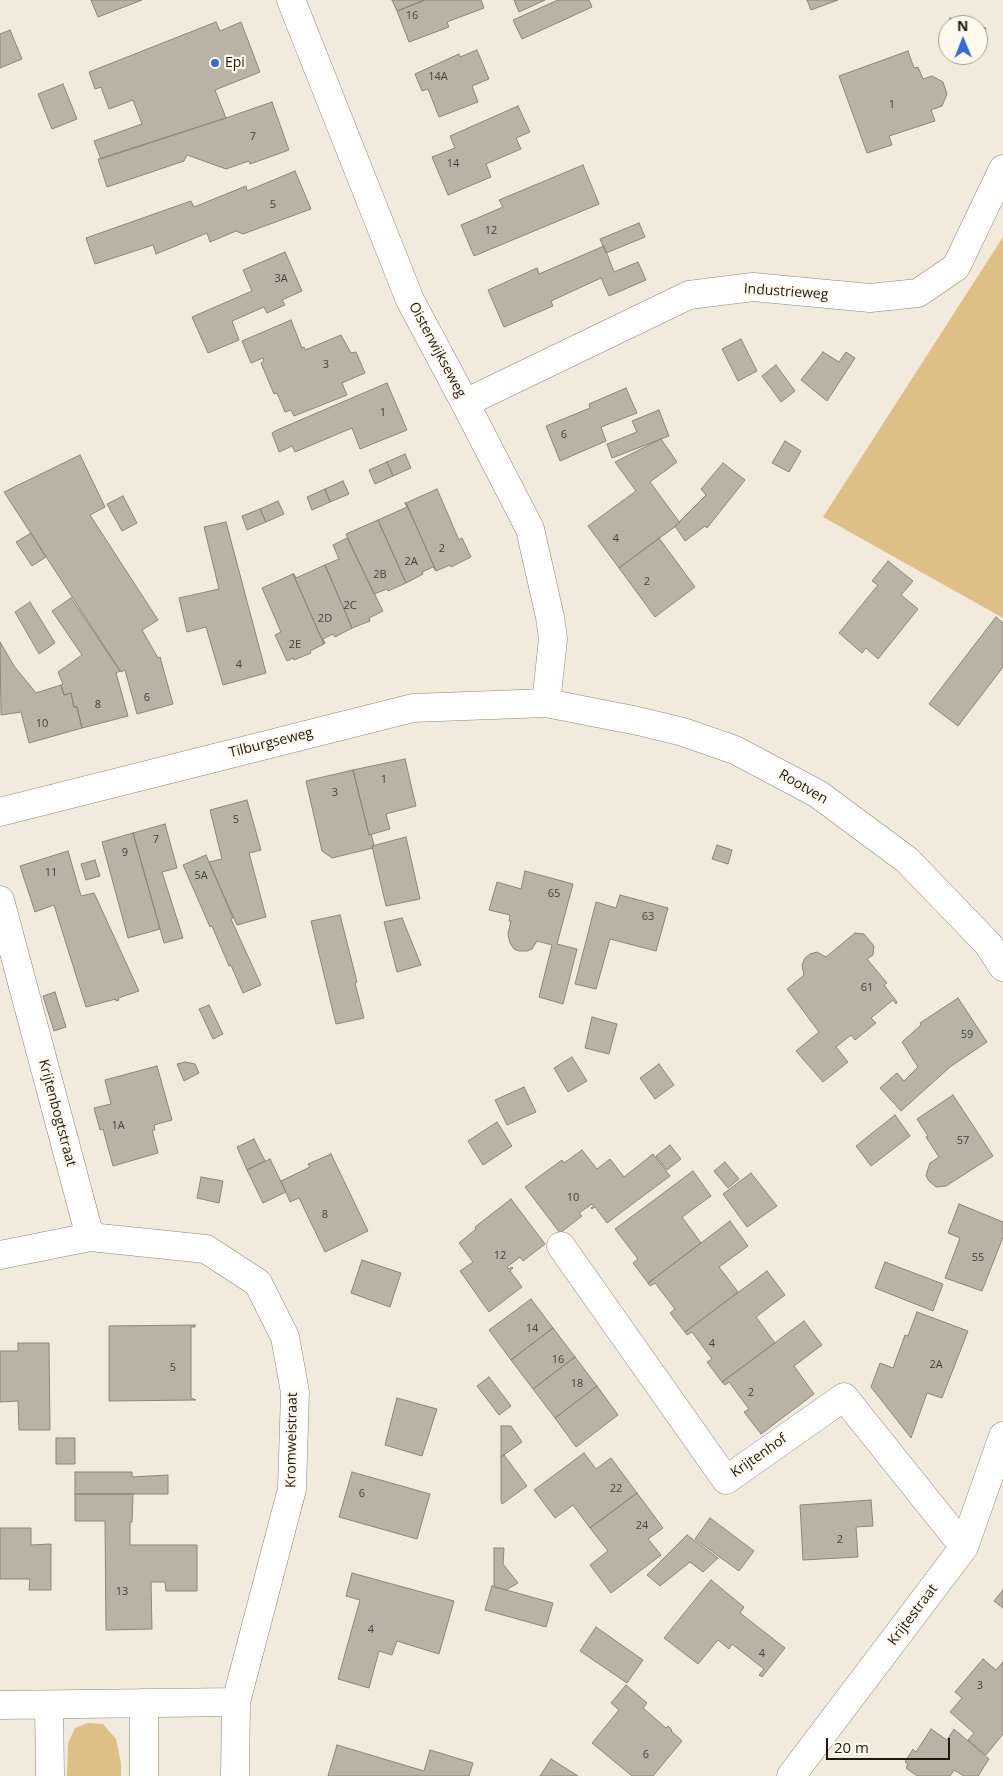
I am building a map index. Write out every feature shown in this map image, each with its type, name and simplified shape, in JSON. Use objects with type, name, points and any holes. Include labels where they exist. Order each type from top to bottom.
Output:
[{"type":"street","name":"Oisterwijkseweg","points":[[292,0],[410,300],[530,529],[550,617],[553,639],[546,703]]},
{"type":"street","name":"Industrieweg","points":[[465,403],[689,295],[753,287],[870,298],[918,293],[956,266],[1003,169]]},
{"type":"street","name":"Tilburgseweg","points":[[0,812],[413,708],[546,703]]},
{"type":"street","name":"Rootven","points":[[546,703],[683,732],[735,750],[818,794],[907,860],[988,944],[1003,967]]},
{"type":"street","name":"Krijtenbogtstraat","points":[[0,900],[90,1237]]},
{"type":"street","points":[[0,1255],[90,1237]]},
{"type":"street","name":"Kromweistraat","points":[[90,1237],[206,1249],[258,1283],[285,1337],[295,1392],[292,1489],[236,1702],[235,1776]]},
{"type":"street","name":"Krijtenhof","points":[[561,1246],[726,1480],[844,1397],[964,1547]]},
{"type":"street","name":"Krijtestraat","points":[[791,1776],[964,1547],[1003,1436]]},
{"type":"street","points":[[0,1705],[236,1702]]},
{"type":"street","points":[[144,1703],[144,1776]]},
{"type":"street","points":[[49,1705],[50,1776]]},
{"type":"shaded area","points":[[1003,237],[1003,618],[823,517]]},
{"type":"shaded area","points":[[88,1723],[103,1724],[116,1739],[121,1763],[121,1776],[67,1776],[68,1743],[75,1728]]},
{"type":"building","points":[[91,0],[142,0],[98,17]]},
{"type":"building","points":[[392,0],[425,0],[397,11]]},
{"type":"building","points":[[425,0],[481,0],[484,8],[447,22],[449,27],[409,42],[397,11]]},
{"type":"building","points":[[514,0],[545,0],[519,12]]},
{"type":"building","points":[[558,0],[589,0],[592,7],[522,39],[513,20]]},
{"type":"building","points":[[807,0],[838,0],[811,10]]},
{"type":"building","points":[[216,22],[220,31],[241,22],[260,72],[215,90],[226,118],[101,159],[94,141],[142,124],[133,100],[109,109],[101,87],[95,89],[89,72]]},
{"type":"building","points":[[10,30],[22,59],[0,68],[0,34]]},
{"type":"building","points":[[477,50],[489,79],[472,86],[478,102],[439,117],[428,89],[422,91],[415,74],[459,54],[460,57]]},
{"type":"building","points":[[908,51],[914,68],[918,67],[923,79],[932,76],[943,82],[947,94],[942,106],[931,110],[935,121],[889,136],[892,145],[867,153],[839,76]]},
{"type":"building","points":[[63,84],[77,119],[52,129],[38,94]]},
{"type":"building","points":[[272,102],[289,150],[250,164],[249,161],[226,169],[187,155],[184,161],[107,187],[98,159]]},
{"type":"building","points":[[518,106],[530,132],[516,138],[521,149],[486,164],[491,177],[448,195],[432,157],[455,148],[450,136]]},
{"type":"building","points":[[583,165],[599,204],[474,256],[461,225],[503,207],[499,200]]},
{"type":"building","points":[[295,171],[311,209],[243,234],[236,231],[210,242],[207,233],[156,254],[153,245],[95,264],[86,238],[191,201],[194,207],[246,186],[247,191]]},
{"type":"building","points":[[639,223],[645,237],[606,253],[600,239]]},
{"type":"building","points":[[604,246],[614,272],[638,262],[646,280],[609,296],[601,278],[551,301],[553,306],[504,327],[488,290],[537,268],[539,274]]},
{"type":"building","points":[[285,252],[302,291],[282,300],[285,305],[267,313],[264,307],[232,321],[239,340],[208,353],[192,317],[252,291],[243,270]]},
{"type":"building","points":[[291,320],[302,348],[304,347],[305,350],[341,335],[351,353],[356,352],[365,373],[342,383],[347,395],[294,416],[291,410],[285,412],[277,393],[274,394],[261,363],[264,361],[263,358],[251,363],[242,341]]},
{"type":"building","points":[[741,339],[757,371],[738,381],[722,349]]},
{"type":"building","points":[[823,352],[839,362],[846,352],[855,358],[827,401],[801,380]]},
{"type":"building","points":[[776,365],[795,391],[781,402],[762,376]]},
{"type":"building","points":[[387,383],[407,430],[360,449],[352,428],[295,452],[292,446],[279,452],[272,433]]},
{"type":"building","points":[[626,388],[637,413],[601,427],[606,441],[560,461],[546,426],[590,408],[589,404]]},
{"type":"building","points":[[659,410],[669,436],[612,458],[607,444],[637,432],[632,421]]},
{"type":"building","points":[[661,439],[677,462],[650,482],[680,523],[619,568],[588,526],[636,491],[615,462]]},
{"type":"building","points":[[785,441],[801,451],[789,472],[772,463]]},
{"type":"building","points":[[405,454],[411,468],[393,476],[387,462]]},
{"type":"building","points":[[80,455],[105,507],[90,515],[158,620],[142,630],[158,658],[160,657],[173,704],[137,714],[125,670],[121,672],[4,492]]},
{"type":"building","points":[[387,462],[393,476],[375,484],[369,470]]},
{"type":"building","points":[[723,463],[745,480],[707,528],[705,526],[685,541],[675,526],[706,495],[701,489]]},
{"type":"building","points":[[343,481],[349,494],[330,502],[325,489]]},
{"type":"building","points":[[325,489],[330,502],[312,510],[307,497]]},
{"type":"building","points":[[437,489],[459,540],[462,538],[471,557],[451,567],[450,565],[436,571],[406,503]]},
{"type":"building","points":[[123,496],[137,523],[122,531],[107,504]]},
{"type":"building","points":[[278,501],[284,514],[266,522],[260,509]]},
{"type":"building","points":[[406,503],[436,571],[433,567],[406,583],[378,520],[407,507]]},
{"type":"building","points":[[260,509],[266,522],[247,530],[242,516]]},
{"type":"building","points":[[378,520],[406,583],[388,591],[387,589],[374,594],[346,534]]},
{"type":"building","points":[[226,522],[266,673],[223,685],[206,627],[187,632],[179,598],[219,589],[204,527]]},
{"type":"building","points":[[31,533],[46,557],[32,566],[16,542]]},
{"type":"building","points":[[347,538],[383,611],[369,618],[370,621],[352,628],[325,565],[339,559],[333,545]]},
{"type":"building","points":[[659,538],[695,587],[655,617],[619,568]]},
{"type":"building","points":[[888,561],[913,581],[901,595],[918,609],[878,659],[866,648],[862,653],[839,633],[878,585],[872,581]]},
{"type":"building","points":[[325,565],[352,628],[335,637],[333,634],[323,639],[324,644],[293,574],[296,578]]},
{"type":"building","points":[[293,574],[324,644],[310,651],[311,653],[287,661],[275,635],[281,632],[262,588]]},
{"type":"building","points":[[71,598],[120,671],[116,673],[128,716],[82,728],[77,707],[74,707],[71,693],[64,695],[61,685],[63,684],[58,672],[82,655],[52,611]]},
{"type":"building","points":[[30,602],[55,643],[39,654],[15,612]]},
{"type":"building","points":[[996,617],[1003,623],[1003,667],[958,726],[929,704]]},
{"type":"building","points":[[0,642],[14,666],[36,693],[61,685],[64,695],[71,693],[74,707],[77,707],[82,728],[29,743],[21,712],[1,715]]},
{"type":"building","points":[[405,759],[416,806],[386,814],[390,829],[369,835],[353,770]]},
{"type":"building","points":[[353,770],[369,835],[371,834],[374,845],[372,846],[373,848],[332,858],[322,851],[306,781]]},
{"type":"building","points":[[247,800],[261,850],[249,853],[266,917],[237,925],[209,862],[222,859],[210,810]]},
{"type":"building","points":[[165,824],[177,868],[162,872],[183,938],[164,943],[133,833]]},
{"type":"building","points":[[133,833],[160,929],[128,938],[102,842]]},
{"type":"building","points":[[406,837],[420,899],[386,906],[372,846]]},
{"type":"building","points":[[717,845],[732,850],[728,864],[712,859]]},
{"type":"building","points":[[68,851],[81,896],[94,893],[139,991],[118,998],[119,1000],[116,1001],[116,999],[86,1007],[54,905],[35,912],[20,866]]},
{"type":"building","points":[[206,855],[233,918],[231,919],[261,985],[243,993],[212,926],[210,927],[183,865]]},
{"type":"building","points":[[95,860],[100,876],[86,880],[81,864]]},
{"type":"building","points":[[525,871],[573,884],[557,944],[577,949],[563,1004],[539,997],[552,945],[537,941],[532,949],[527,951],[514,949],[508,934],[511,921],[509,921],[510,915],[489,910],[497,882],[521,889]]},
{"type":"building","points":[[620,895],[668,908],[656,951],[610,939],[596,989],[575,984],[596,902],[616,908]]},
{"type":"building","points":[[340,915],[364,1018],[336,1024],[311,921]]},
{"type":"building","points":[[402,918],[421,965],[397,972],[384,922]]},
{"type":"building","points":[[855,933],[864,934],[874,946],[873,955],[867,959],[887,983],[884,985],[897,1002],[896,1004],[893,1000],[871,1018],[876,1023],[855,1040],[851,1035],[836,1047],[848,1062],[823,1082],[796,1051],[819,1032],[787,989],[804,975],[802,965],[805,958],[817,952],[826,957]]},
{"type":"building","points":[[55,992],[66,1027],[54,1031],[43,996]]},
{"type":"building","points":[[958,998],[987,1042],[950,1067],[901,1111],[880,1088],[897,1073],[904,1081],[918,1067],[902,1042],[921,1025],[920,1023]]},
{"type":"building","points":[[209,1005],[223,1034],[213,1039],[199,1009]]},
{"type":"building","points":[[592,1017],[617,1024],[609,1054],[585,1048]]},
{"type":"building","points":[[572,1057],[587,1081],[568,1092],[554,1068]]},
{"type":"building","points":[[185,1062],[195,1064],[199,1073],[184,1081],[177,1064]]},
{"type":"building","points":[[659,1064],[674,1085],[655,1099],[640,1078]]},
{"type":"building","points":[[157,1066],[172,1120],[154,1125],[155,1130],[152,1130],[158,1153],[113,1166],[103,1129],[100,1130],[94,1108],[111,1104],[105,1080]]},
{"type":"building","points":[[524,1087],[536,1112],[507,1125],[495,1100]]},
{"type":"building","points":[[953,1095],[993,1156],[946,1186],[936,1187],[926,1176],[930,1163],[939,1157],[917,1119]]},
{"type":"building","points":[[895,1115],[910,1136],[871,1166],[856,1146]]},
{"type":"building","points":[[497,1122],[512,1146],[483,1165],[468,1141]]},
{"type":"building","points":[[254,1139],[265,1161],[247,1170],[237,1147]]},
{"type":"building","points":[[670,1145],[681,1159],[667,1170],[656,1156]]},
{"type":"building","points":[[582,1150],[597,1169],[610,1159],[624,1177],[653,1154],[670,1176],[607,1223],[595,1207],[591,1208],[594,1205],[592,1204],[579,1213],[582,1216],[560,1233],[525,1187],[562,1160],[564,1163]]},
{"type":"building","points":[[331,1154],[368,1231],[325,1252],[299,1198],[290,1202],[281,1181],[310,1167],[308,1164]]},
{"type":"building","points":[[270,1159],[286,1192],[263,1203],[247,1170]]},
{"type":"building","points":[[725,1162],[739,1179],[728,1188],[714,1171]]},
{"type":"building","points":[[693,1171],[711,1196],[682,1217],[701,1243],[648,1283],[633,1263],[638,1259],[615,1229]]},
{"type":"building","points":[[751,1173],[777,1206],[747,1227],[723,1194]]},
{"type":"building","points":[[201,1177],[223,1181],[219,1203],[197,1198]]},
{"type":"building","points":[[511,1199],[545,1244],[523,1261],[520,1257],[507,1267],[509,1269],[513,1268],[510,1271],[522,1287],[489,1312],[460,1271],[473,1262],[459,1243],[476,1229],[475,1227]]},
{"type":"building","points":[[959,1204],[1003,1222],[1003,1237],[982,1291],[945,1278],[960,1238],[948,1233]]},
{"type":"building","points":[[730,1221],[748,1246],[719,1267],[738,1292],[685,1332],[670,1313],[675,1309],[655,1283],[650,1286],[648,1283]]},
{"type":"building","points":[[362,1260],[401,1273],[390,1307],[351,1293]]},
{"type":"building","points":[[885,1262],[943,1284],[933,1311],[875,1288]]},
{"type":"building","points":[[767,1271],[785,1295],[756,1317],[775,1343],[722,1382],[707,1362],[712,1359],[692,1332],[687,1335],[685,1332]]},
{"type":"building","points":[[531,1299],[553,1328],[511,1360],[489,1330]]},
{"type":"building","points":[[917,1312],[968,1331],[942,1398],[927,1393],[911,1438],[871,1387],[880,1363],[893,1368],[905,1335],[908,1336]]},
{"type":"building","points":[[804,1321],[822,1345],[794,1366],[814,1394],[761,1434],[744,1412],[749,1409],[729,1382],[725,1385],[722,1382]]},
{"type":"building","points":[[195,1325],[195,1327],[191,1327],[191,1398],[196,1400],[109,1401],[109,1326]]},
{"type":"building","points":[[553,1328],[575,1357],[533,1389],[511,1360]]},
{"type":"building","points":[[18,1343],[49,1343],[50,1430],[19,1430],[18,1401],[0,1402],[0,1351],[18,1351]]},
{"type":"building","points":[[575,1357],[597,1386],[555,1418],[533,1389]]},
{"type":"building","points":[[489,1377],[511,1406],[499,1415],[477,1386]]},
{"type":"building","points":[[597,1386],[618,1415],[576,1447],[555,1418]]},
{"type":"building","points":[[397,1398],[437,1409],[422,1456],[385,1445]]},
{"type":"building","points":[[501,1426],[511,1426],[522,1442],[501,1457]]},
{"type":"building","points":[[56,1438],[75,1438],[75,1464],[56,1464]]},
{"type":"building","points":[[584,1453],[596,1469],[611,1458],[637,1493],[590,1528],[573,1505],[555,1518],[534,1490]]},
{"type":"building","points":[[504,1455],[527,1486],[502,1504],[501,1457]]},
{"type":"building","points":[[75,1472],[132,1472],[132,1477],[168,1475],[168,1494],[75,1494]]},
{"type":"building","points":[[352,1472],[430,1494],[417,1539],[339,1517]]},
{"type":"building","points":[[637,1493],[663,1528],[648,1539],[661,1555],[611,1593],[590,1565],[608,1551],[590,1528]]},
{"type":"building","points":[[75,1494],[133,1494],[130,1545],[197,1545],[197,1591],[166,1591],[165,1582],[151,1582],[152,1629],[106,1630],[105,1521],[75,1521]]},
{"type":"building","points":[[871,1500],[873,1526],[856,1527],[858,1557],[803,1560],[800,1505]]},
{"type":"building","points":[[710,1518],[754,1551],[739,1571],[695,1539]]},
{"type":"building","points":[[0,1528],[31,1528],[31,1545],[51,1544],[51,1590],[29,1590],[30,1579],[0,1579]]},
{"type":"building","points":[[687,1535],[718,1558],[703,1572],[690,1562],[660,1586],[647,1575]]},
{"type":"building","points":[[494,1548],[504,1548],[503,1564],[518,1583],[506,1590],[494,1587]]},
{"type":"building","points":[[352,1573],[454,1601],[439,1654],[397,1641],[392,1655],[379,1651],[369,1688],[338,1679],[360,1600],[346,1596]]},
{"type":"building","points":[[711,1580],[744,1607],[740,1613],[785,1648],[762,1677],[759,1675],[764,1669],[732,1644],[729,1649],[718,1640],[698,1664],[664,1638]]},
{"type":"building","points":[[492,1586],[553,1603],[546,1627],[485,1610]]},
{"type":"building","points":[[1003,1590],[1003,1608],[994,1601]]},
{"type":"building","points":[[596,1627],[643,1660],[627,1683],[580,1651]]},
{"type":"building","points":[[983,1659],[996,1670],[1003,1662],[1003,1734],[986,1755],[968,1740],[974,1733],[950,1712],[962,1698],[955,1692]]},
{"type":"building","points":[[626,1685],[647,1703],[643,1708],[666,1728],[668,1726],[682,1741],[653,1776],[632,1776],[592,1743],[619,1710],[611,1703]]},
{"type":"building","points":[[931,1729],[947,1740],[954,1729],[989,1759],[978,1776],[964,1776],[954,1770],[950,1776],[917,1776],[906,1768],[908,1764],[905,1762],[913,1749],[916,1752]]},
{"type":"building","points":[[337,1745],[424,1771],[430,1750],[473,1763],[469,1776],[328,1776]]},
{"type":"building","points":[[551,1759],[578,1776],[540,1776]]},
{"type":"place","name":"Epi","points":[[215,63]]}]
